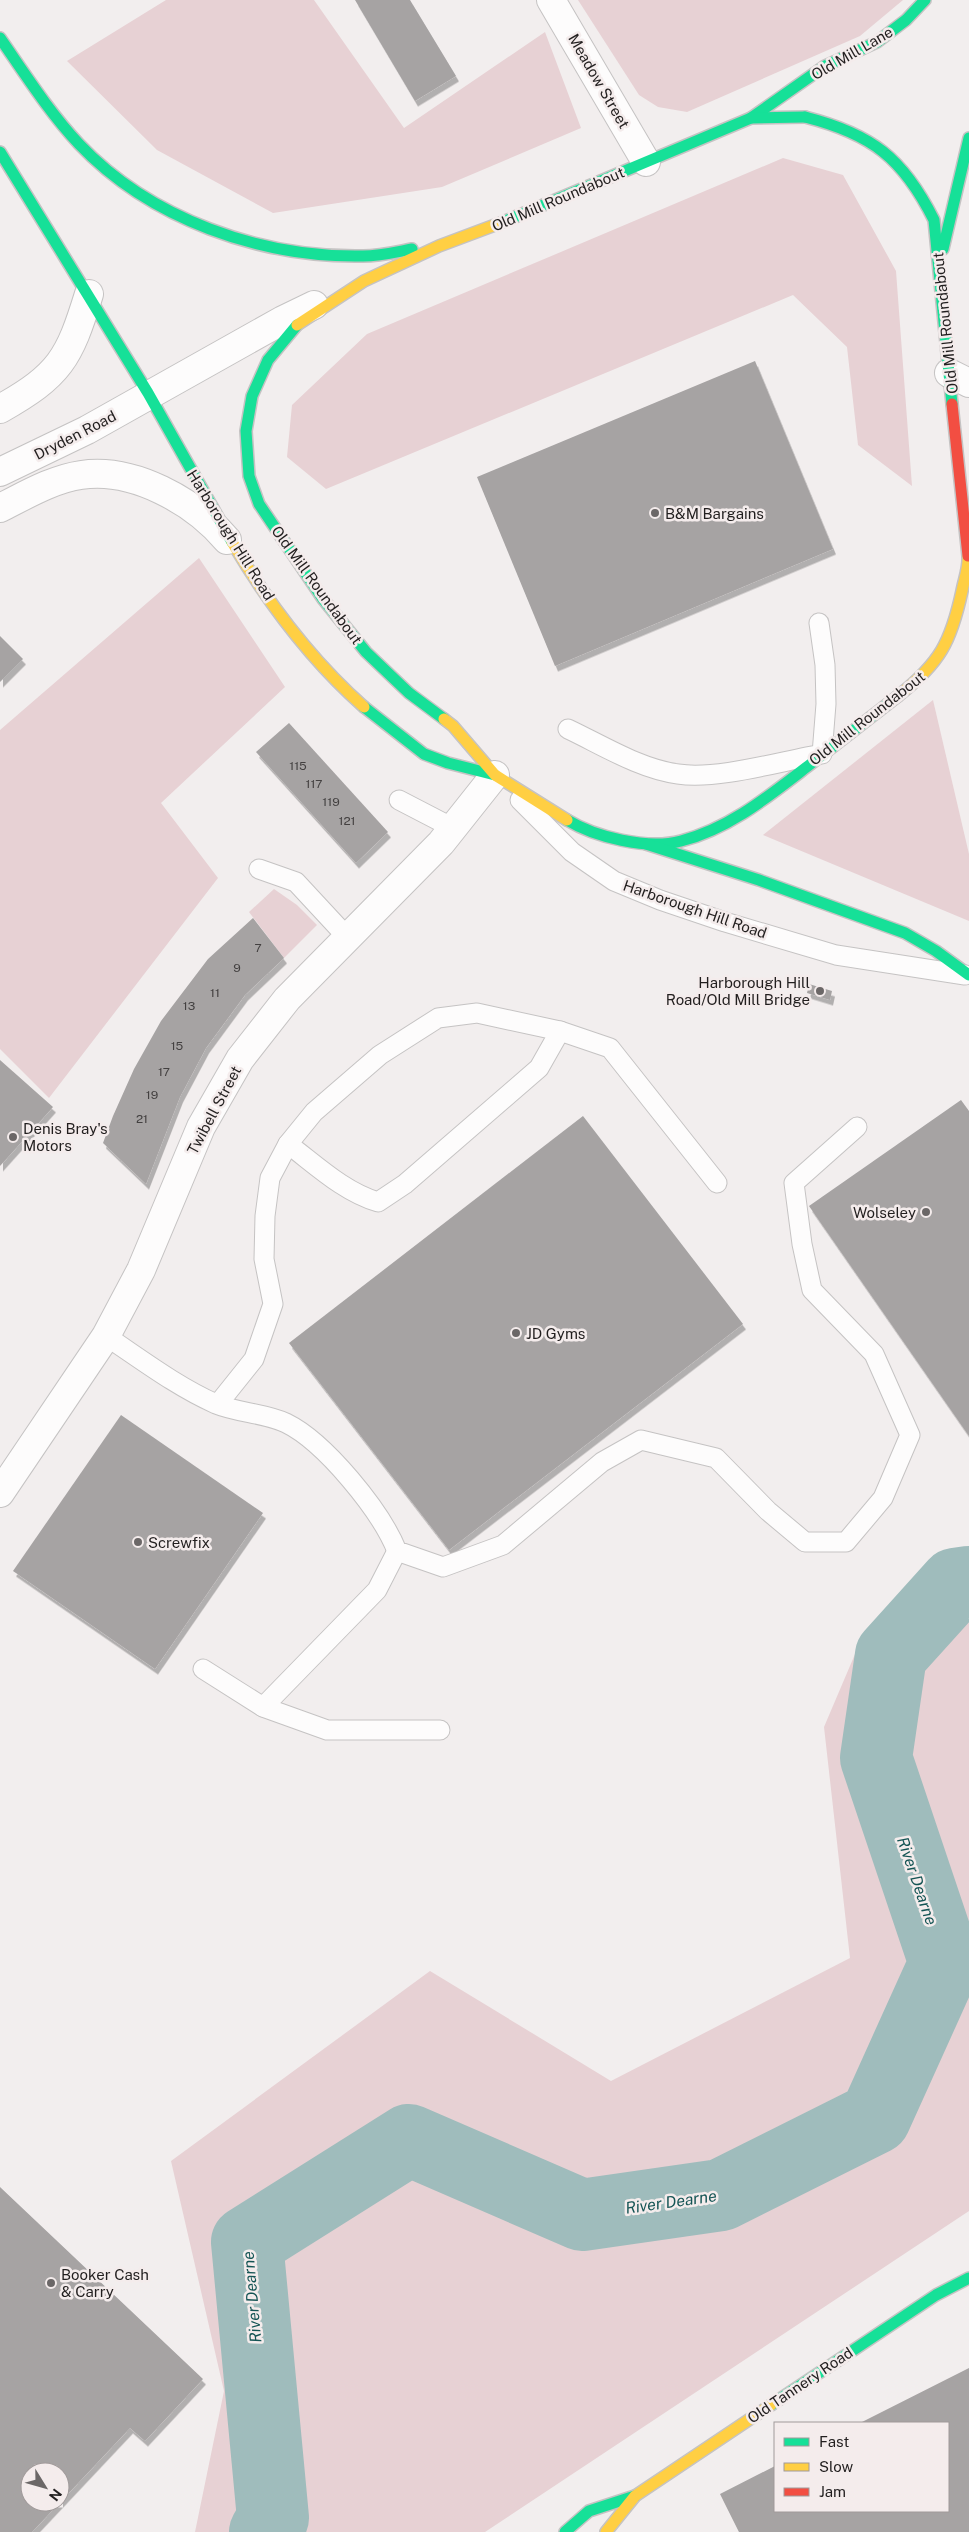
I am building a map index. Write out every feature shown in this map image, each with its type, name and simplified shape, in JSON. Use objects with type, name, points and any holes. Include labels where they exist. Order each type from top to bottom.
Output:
[{"type":"main road","name":"Old Mill Lane","points":[[751,118],[825,66],[877,42],[906,20],[925,0]]},
{"type":"main road","points":[[0,38],[48,106],[92,156],[123,182],[160,207],[200,226],[254,245],[309,253],[358,256],[439,246]]},
{"type":"main road","name":"Old Mill Roundabout","points":[[806,117],[835,123],[886,151],[904,168],[920,190],[934,220],[959,378],[968,562],[956,619],[946,646],[920,679],[760,803],[710,832],[679,842],[642,843],[612,838],[574,824],[495,775],[453,726],[409,693],[366,652],[323,599],[259,504],[248,476],[246,448],[251,405],[268,360],[294,327],[364,280],[439,246],[476,234],[646,162],[751,118],[806,117]]},
{"type":"main road","points":[[940,263],[969,138]]},
{"type":"main road","name":"Harborough Hill Road","points":[[0,152],[149,395],[239,554],[267,597],[302,641],[350,693],[388,726],[426,755],[495,775]]},
{"type":"main road","name":"Harborough Hill Road","points":[[642,843],[759,880],[905,933],[936,951],[969,975]]},
{"type":"main road","name":"Old Tannery Road","points":[[565,2532],[589,2511],[635,2496],[936,2295],[969,2278]]},
{"type":"main road","name":"Old Tannery Road","points":[[606,2532],[635,2496]]},
{"type":"street","name":"Meadow Street","points":[[551,0],[646,162]]},
{"type":"street","name":"Old Mill Roundabout","points":[[149,395],[282,320],[364,280]]},
{"type":"street","points":[[0,409],[24,396],[58,368],[66,356],[80,324],[88,294]]},
{"type":"street","name":"Dryden Road","points":[[0,472],[87,430],[149,395]]},
{"type":"street","points":[[0,508],[63,479],[82,474],[106,475],[144,482],[170,494],[198,512],[239,554]]},
{"type":"street","name":"Twibell Street","points":[[0,1493],[106,1336],[141,1270],[202,1127],[240,1060],[287,999],[430,853],[453,828],[495,775]]},
{"type":"lane","points":[[568,729],[637,762],[677,774],[710,775],[822,754],[826,704],[825,665],[819,623]]},
{"type":"lane","name":"Harborough Hill Road","points":[[495,775],[572,852],[614,881],[725,922],[836,955],[969,975]]},
{"type":"lane","points":[[399,800],[453,828]]},
{"type":"lane","points":[[259,869],[296,882],[346,937]]},
{"type":"lane","points":[[218,1404],[254,1359],[273,1304],[264,1259],[265,1216],[270,1178],[288,1144],[314,1112],[380,1055],[438,1018],[477,1013],[560,1031],[610,1048],[717,1183]]},
{"type":"lane","points":[[288,1144],[356,1193],[378,1202],[405,1184],[539,1068],[560,1031]]},
{"type":"lane","points":[[106,1336],[180,1386],[218,1404],[286,1423],[330,1456],[389,1532],[397,1551],[443,1567],[503,1545],[602,1462],[641,1440],[716,1458],[768,1511],[805,1542],[846,1542],[883,1498],[910,1435],[874,1354],[812,1290],[802,1244],[794,1183],[857,1127]]},
{"type":"lane","points":[[263,1707],[377,1590],[397,1551]]},
{"type":"lane","points":[[203,1669],[263,1707],[327,1730],[440,1730]]},
{"type":"shaded area","points":[[166,0],[314,0],[404,128],[545,32],[581,128],[442,187],[273,213],[157,150],[67,61]]},
{"type":"shaded area","points":[[578,0],[903,0],[860,36],[687,112],[658,107],[639,95]]},
{"type":"shaded area","points":[[783,158],[843,175],[896,271],[912,486],[858,445],[847,347],[793,295],[326,489],[287,457],[292,405],[367,334]]},
{"type":"shaded area","points":[[199,558],[285,687],[161,803],[218,878],[49,1098],[0,1049],[0,730]]},
{"type":"shaded area","points":[[933,700],[969,854],[969,921],[763,835]]},
{"type":"shaded area","points":[[274,889],[297,905],[317,925],[284,958],[249,912]]},
{"type":"shaded area","points":[[969,1565],[969,2211],[485,2532],[195,2532],[224,2391],[171,2161],[430,1971],[611,2081],[850,1958],[824,1727],[861,1640]]},
{"type":"building","points":[[355,0],[410,0],[456,76],[415,101]]},
{"type":"building","name":"B&M Bargains","points":[[755,361],[833,549],[555,666],[477,477]]},
{"type":"building","points":[[0,636],[23,659],[0,682]]},
{"type":"building","points":[[289,723],[388,832],[356,863],[256,752]]},
{"type":"building","points":[[253,918],[284,958],[245,995],[206,1048],[180,1097],[146,1184],[103,1143],[113,1116],[134,1069],[161,1021],[208,959]]},
{"type":"building","name":"Harborough Hill Road/Old Mill Bridge","points":[[809,984],[832,991],[830,1000],[807,993]]},
{"type":"building","name":"Denis Bray's Motors","points":[[0,1060],[53,1107],[0,1166]]},
{"type":"building","points":[[961,1100],[969,1111],[969,1436],[809,1206]]},
{"type":"building","name":"JD Gyms","points":[[583,1116],[743,1324],[449,1550],[289,1343]]},
{"type":"building","name":"Screwfix","points":[[121,1415],[263,1513],[155,1669],[13,1571]]},
{"type":"building","name":"Booker Cash & Carry","points":[[0,2187],[203,2379],[145,2441],[130,2428],[70,2492],[70,2462],[20,2462],[20,2512],[51,2512],[32,2532],[0,2532]]},
{"type":"building","points":[[969,2368],[969,2532],[739,2532],[720,2494],[774,2467],[774,2512],[949,2512],[949,2422],[862,2422]]},
{"type":"waterway","name":"River Dearne","points":[[265,2532],[273,2518],[247,2242],[409,2140],[582,2215],[721,2195],[875,2118],[945,1963],[876,1758],[891,1655],[955,1584],[969,1582]]},
{"type":"traffic: fast","points":[[751,118],[825,66],[877,42],[906,20],[925,0]]},
{"type":"traffic: fast","points":[[0,38],[47,106],[79,144],[107,170],[139,193],[173,213],[209,229],[247,241],[286,250],[324,255],[363,256],[382,255],[412,249]]},
{"type":"traffic: fast","points":[[805,117],[849,132],[883,152],[910,180],[934,220],[952,404]]},
{"type":"traffic: fast","points":[[503,222],[751,118],[805,117]]},
{"type":"traffic: fast","points":[[943,249],[969,138]]},
{"type":"traffic: fast","points":[[0,152],[148,393],[232,542]]},
{"type":"traffic: fast","points":[[297,325],[268,360],[252,396],[246,431],[249,476],[259,504],[323,599],[366,652],[409,693],[444,719]]},
{"type":"traffic: fast","points":[[567,820],[592,832],[637,843],[667,843],[699,836],[732,820],[763,800],[898,696]]},
{"type":"traffic: fast","points":[[364,707],[424,754],[448,763],[495,775]]},
{"type":"traffic: fast","points":[[646,844],[759,880],[905,933],[936,951],[969,975]]},
{"type":"traffic: fast","points":[[771,2405],[936,2295],[969,2278]]},
{"type":"traffic: fast","points":[[565,2532],[589,2511],[635,2496]]},
{"type":"traffic: slow","points":[[297,325],[364,281],[439,246],[503,222]]},
{"type":"traffic: slow","points":[[232,542],[260,587],[292,630],[326,670],[364,707]]},
{"type":"traffic: slow","points":[[898,696],[924,673],[942,650],[958,609],[968,556]]},
{"type":"traffic: slow","points":[[444,719],[453,726],[495,775],[567,820]]},
{"type":"traffic: slow","points":[[606,2532],[635,2496],[771,2405]]},
{"type":"traffic: jam","points":[[952,404],[968,556]]},
{"type":"place","name":"B&M Bargains","points":[[655,513]]},
{"type":"place","name":"Harborough Hill Road/Old Mill Bridge","points":[[820,991]]},
{"type":"place","name":"Denis Bray's Motors","points":[[13,1137]]},
{"type":"place","name":"Wolseley","points":[[926,1212]]},
{"type":"place","name":"JD Gyms","points":[[516,1333]]},
{"type":"place","name":"Screwfix","points":[[138,1542]]},
{"type":"place","name":"Booker Cash & Carry","points":[[51,2283]]}]
